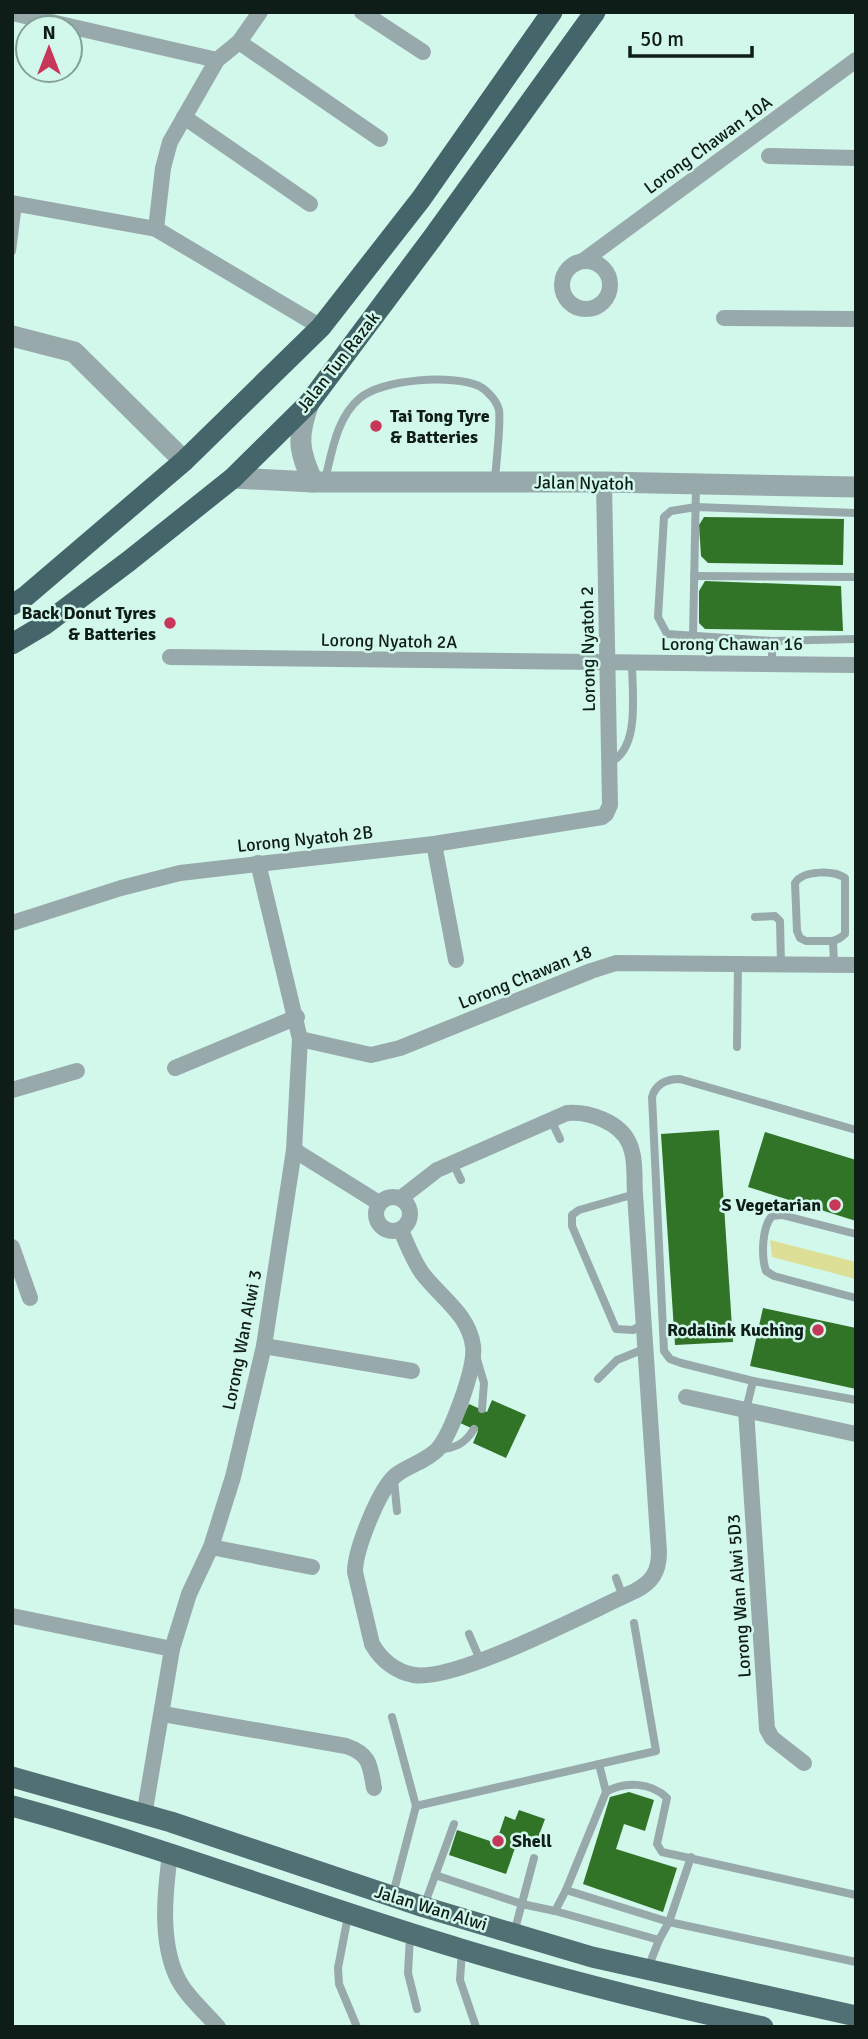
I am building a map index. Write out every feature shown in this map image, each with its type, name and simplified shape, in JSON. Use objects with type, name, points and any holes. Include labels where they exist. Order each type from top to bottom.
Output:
[{"type":"highway","name":"Jalan Tun Razak","points":[[12,605],[184,461],[321,327],[421,199],[552,12]]},
{"type":"highway","name":"Jalan Tun Razak","points":[[12,645],[44,625],[129,561],[233,478],[309,403],[595,12]]},
{"type":"main road","name":"Jalan Wan Alwi","points":[[12,1777],[171,1822],[424,1907],[647,1971],[856,2016]]},
{"type":"main road","name":"Jalan Wan Alwi","points":[[12,1806],[170,1854],[461,1950],[607,1991],[763,2027]]},
{"type":"street","points":[[156,229],[163,168],[170,142],[217,60],[239,42],[260,12]]},
{"type":"street","points":[[362,12],[423,52]]},
{"type":"street","points":[[12,13],[217,60]]},
{"type":"street","points":[[239,42],[380,139]]},
{"type":"street","name":"Lorong Chawan 10A","points":[[583,261],[856,60]]},
{"type":"street","points":[[184,117],[310,204]]},
{"type":"street","points":[[769,156],[856,158]]},
{"type":"street","points":[[15,203],[156,229],[321,327]]},
{"type":"street","points":[[724,318],[856,319]]},
{"type":"street","points":[[12,336],[74,352],[184,461]]},
{"type":"street","points":[[309,403],[300,426],[299,442],[318,482]]},
{"type":"street","name":"Jalan Nyatoh","points":[[233,478],[318,482],[604,482],[856,487]]},
{"type":"street","name":"Lorong Nyatoh 2","points":[[604,482],[610,805],[606,814]]},
{"type":"street","name":"Lorong Nyatoh 2A","points":[[170,657],[607,663]]},
{"type":"street","name":"Lorong Chawan 16","points":[[607,663],[856,665]]},
{"type":"street","name":"Lorong Nyatoh 2B","points":[[12,923],[121,888],[180,873],[434,844],[602,817],[606,814]]},
{"type":"street","points":[[434,844],[456,960]]},
{"type":"street","name":"Lorong Wan Alwi 3","points":[[144,1816],[172,1649],[189,1594],[211,1547],[233,1477],[264,1346],[294,1150],[300,1039],[297,1017],[258,863]]},
{"type":"street","name":"Lorong Chawan 18","points":[[300,1039],[371,1055],[400,1048],[616,963],[856,965]]},
{"type":"street","points":[[175,1068],[297,1017]]},
{"type":"street","points":[[12,1090],[78,1071]]},
{"type":"street","points":[[401,1198],[429,1175],[567,1113],[591,1115],[622,1134],[629,1142],[635,1194],[659,1561],[658,1570],[650,1581],[623,1597],[456,1670],[422,1676],[393,1667],[377,1653],[372,1644],[355,1572],[355,1561],[384,1490],[394,1477],[436,1451],[447,1432],[467,1384],[473,1346],[462,1317],[421,1272],[401,1230]]},
{"type":"street","points":[[294,1150],[379,1203]]},
{"type":"street","points":[[393,1196],[401,1198],[410,1210],[407,1225],[401,1230],[385,1230],[379,1225],[376,1210],[379,1203],[393,1196]]},
{"type":"street","points":[[12,1247],[30,1298]]},
{"type":"street","points":[[264,1346],[412,1371]]},
{"type":"street","points":[[686,1397],[856,1434]]},
{"type":"street","name":"Lorong Wan Alwi 5D3","points":[[746,1410],[767,1729],[772,1738],[804,1763]]},
{"type":"street","points":[[211,1547],[312,1567]]},
{"type":"street","points":[[12,1616],[172,1649]]},
{"type":"street","points":[[163,1714],[358,1750],[366,1757],[374,1788]]},
{"type":"street","points":[[170,1854],[166,1895],[167,1939],[171,1960],[177,1978],[218,2027]]},
{"type":"lane","points":[[12,251],[15,203]]},
{"type":"lane","points":[[318,482],[343,418],[358,400],[372,389],[398,382],[450,380],[479,386],[491,396],[499,410],[495,482]]},
{"type":"lane","points":[[693,638],[696,485]]},
{"type":"lane","points":[[856,513],[696,507],[671,511],[664,517],[658,617],[667,634],[693,638],[772,641],[856,639]]},
{"type":"lane","points":[[694,576],[856,577]]},
{"type":"lane","points":[[772,641],[772,663]]},
{"type":"lane","points":[[609,764],[625,752],[631,733],[632,663]]},
{"type":"lane","points":[[806,874],[840,874],[845,878],[845,934],[841,939],[833,941],[806,941],[800,938],[797,931],[795,883],[799,877],[806,874]]},
{"type":"lane","points":[[755,917],[775,916],[780,921],[781,964]]},
{"type":"lane","points":[[833,941],[834,964]]},
{"type":"lane","points":[[737,1047],[738,964]]},
{"type":"lane","points":[[856,1130],[680,1079],[664,1082],[653,1092],[652,1097],[664,1351],[670,1359],[681,1363],[753,1381],[856,1400]]},
{"type":"lane","points":[[551,1120],[560,1139]]},
{"type":"lane","points":[[453,1163],[461,1180]]},
{"type":"lane","points":[[635,1194],[579,1210],[572,1215],[572,1226],[616,1329],[633,1330],[643,1324]]},
{"type":"lane","points":[[856,1234],[782,1215],[772,1216],[767,1222],[763,1262],[766,1271],[774,1276],[856,1298]]},
{"type":"lane","points":[[473,1346],[484,1383],[482,1409]]},
{"type":"lane","points":[[598,1379],[617,1360],[645,1349]]},
{"type":"lane","points":[[746,1410],[753,1381]]},
{"type":"lane","points":[[436,1451],[457,1448],[474,1429]]},
{"type":"lane","points":[[394,1477],[397,1511]]},
{"type":"lane","points":[[616,1578],[623,1597]]},
{"type":"lane","points":[[415,1806],[656,1751],[634,1623]]},
{"type":"lane","points":[[469,1634],[480,1660]]},
{"type":"lane","points":[[392,1717],[415,1806],[392,1896]]},
{"type":"lane","points":[[555,1911],[606,1792],[599,1764]]},
{"type":"lane","points":[[606,1792],[618,1785],[632,1783],[664,1795],[667,1802],[658,1839],[658,1848],[662,1852],[856,1895]]},
{"type":"lane","points":[[424,1907],[454,1824]]},
{"type":"lane","points":[[647,1971],[669,1922],[691,1857]]},
{"type":"lane","points":[[514,1933],[534,1858]]},
{"type":"lane","points":[[435,1875],[522,1904],[659,1940]]},
{"type":"lane","points":[[566,1890],[669,1922],[856,1962]]},
{"type":"lane","points":[[349,1913],[338,1968],[339,1984],[357,2027]]},
{"type":"lane","points":[[411,1933],[408,1973],[417,2009]]},
{"type":"lane","points":[[461,1950],[460,1980],[476,2027]]},
{"type":"green space","points":[[770,1240],[856,1262],[856,1279],[772,1257]]},
{"type":"building","points":[[704,517],[844,519],[843,565],[708,563],[701,556],[699,525]]},
{"type":"building","points":[[705,581],[841,586],[843,631],[705,629],[699,623],[699,591]]},
{"type":"building","points":[[719,1130],[733,1342],[675,1345],[661,1134]]},
{"type":"building","points":[[765,1132],[856,1160],[856,1221],[748,1187]]},
{"type":"building","points":[[763,1308],[856,1328],[856,1389],[750,1366]]},
{"type":"building","points":[[492,1400],[526,1415],[506,1458],[473,1443],[478,1431],[460,1423],[469,1404],[487,1412]]},
{"type":"building","points":[[629,1792],[654,1800],[645,1831],[624,1824],[616,1849],[677,1868],[663,1912],[583,1884],[610,1797]]},
{"type":"building","points":[[519,1810],[545,1819],[538,1838],[532,1836],[527,1849],[516,1845],[506,1874],[449,1855],[457,1830],[496,1843],[505,1816],[515,1820]]},
{"type":"place","name":"Tai Tong Tyre & Batteries","points":[[376,426]]},
{"type":"place","name":"Back Donut Tyres & Batteries","points":[[170,623]]},
{"type":"place","name":"S Vegetarian","points":[[835,1205]]},
{"type":"place","name":"Rodalink Kuching","points":[[818,1330]]},
{"type":"place","name":"Shell","points":[[498,1841]]}]
